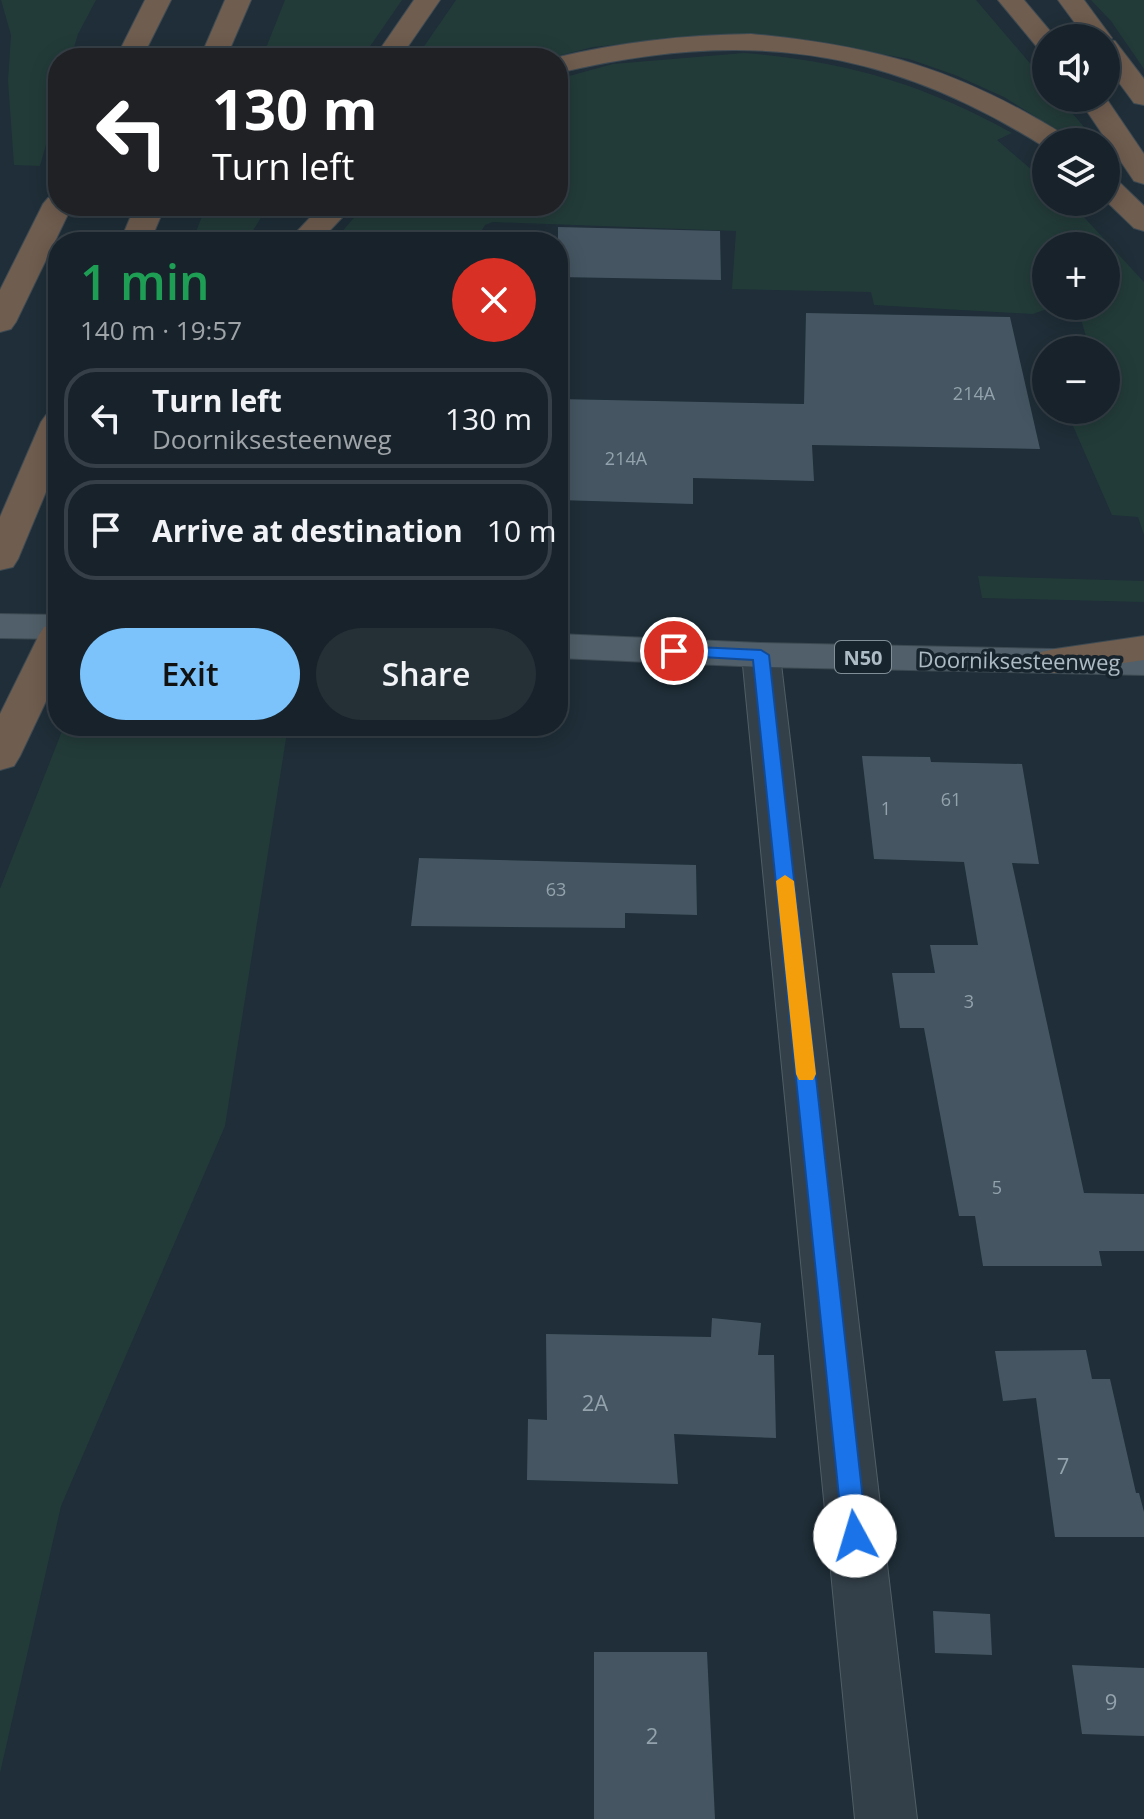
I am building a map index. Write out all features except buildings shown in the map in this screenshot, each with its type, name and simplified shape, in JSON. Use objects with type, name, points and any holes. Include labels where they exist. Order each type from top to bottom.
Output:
[{"type":"highway","points":[[134,48],[158,0]]},
{"type":"highway","points":[[217,48],[238,0]]},
{"type":"highway","points":[[394,48],[427,0]]},
{"type":"highway","points":[[1011,0],[1032,25]]},
{"type":"highway","points":[[1071,0],[1089,24]]},
{"type":"highway","points":[[568,63],[671,45],[724,42],[824,49],[909,69],[962,89],[1032,128]]},
{"type":"highway","points":[[1120,65],[1144,97]]},
{"type":"highway","points":[[1101,112],[1144,175]]},
{"type":"highway","points":[[1120,199],[1144,222]]},
{"type":"highway","points":[[0,322],[52,216]]},
{"type":"highway","points":[[291,232],[320,216]]},
{"type":"highway","points":[[0,559],[48,446]]},
{"type":"highway","points":[[1055,661],[1144,648]]},
{"type":"highway","points":[[0,756],[48,656]]},
{"type":"main road","points":[[0,626],[48,627]]},
{"type":"main road","name":"Doorniksesteenweg","points":[[568,646],[761,655],[1144,663]]},
{"type":"street","points":[[761,655],[886,1819]]},
{"type":"green space","points":[[1,0],[96,0],[74,48],[48,48],[48,138],[40,166],[14,165],[8,81],[11,35]]},
{"type":"green space","points":[[285,0],[402,0],[369,48],[266,48]]},
{"type":"green space","points":[[456,0],[976,0],[1032,66],[1032,112],[1071,112],[1085,128],[1054,128],[1004,97],[909,59],[800,39],[701,36],[593,47],[568,53],[568,48],[423,48]]},
{"type":"green space","points":[[1091,0],[1144,0],[1144,69],[1120,34],[1120,24],[1111,21]]},
{"type":"green space","points":[[744,53],[816,62],[882,78],[947,101],[1012,133],[997,140],[1032,170],[1032,216],[1083,216],[1098,232],[1032,232],[1032,314],[874,305],[871,292],[732,289],[736,231],[493,222],[485,225],[481,232],[342,232],[355,216],[568,216],[568,76],[613,64]]},
{"type":"green space","points":[[202,216],[262,216],[252,232],[196,232]]},
{"type":"green space","points":[[1120,256],[1144,282],[1144,535],[1138,517],[1112,515],[1072,424],[1120,424],[1120,336],[1086,336],[1081,320],[1120,320]]},
{"type":"green space","points":[[978,576],[1144,581],[1144,602],[982,598]]},
{"type":"green space","points":[[60,736],[286,736],[225,1126],[61,1506],[0,1773],[0,889]]},
{"type":"slow traffic","points":[[785,881],[806,1074]]},
{"type":"route","points":[[674,651],[761,655],[855,1536]]}]
